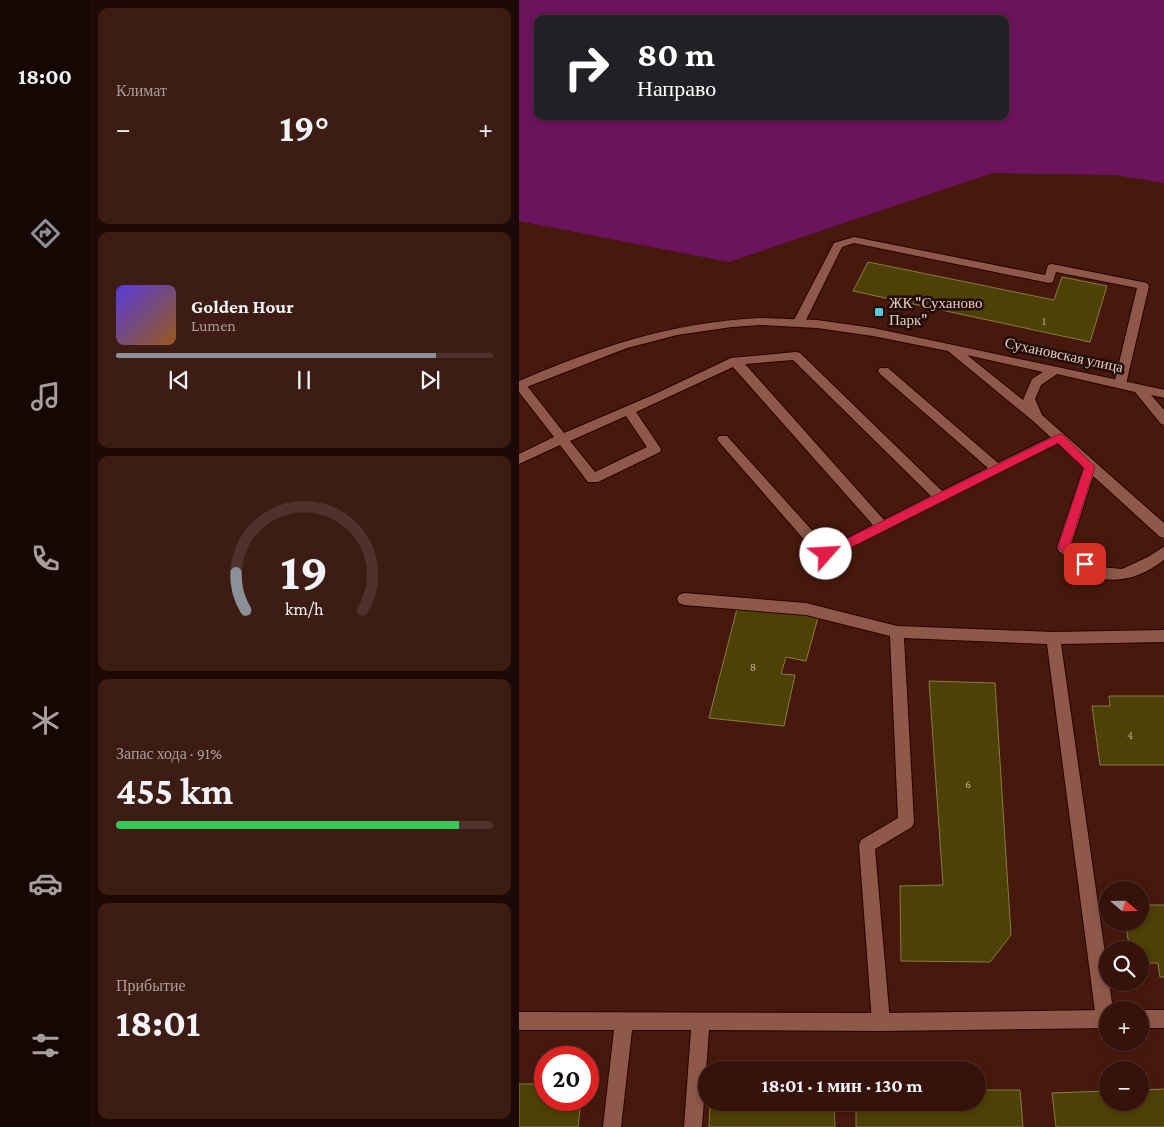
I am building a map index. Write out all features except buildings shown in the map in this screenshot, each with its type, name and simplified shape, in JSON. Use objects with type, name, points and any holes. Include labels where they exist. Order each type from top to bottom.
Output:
[{"type":"street","points":[[799,322],[838,246],[854,240],[1049,279],[1052,268],[1061,269],[1143,286],[1120,384]]},
{"type":"street","name":"Сухановская улица","points":[[520,386],[616,346],[651,336],[731,323],[799,322],[896,336],[1164,394]]},
{"type":"street","points":[[950,348],[1037,418],[1164,533]]},
{"type":"street","points":[[519,459],[735,361],[796,356],[941,498]]},
{"type":"street","points":[[735,361],[883,527]]},
{"type":"street","points":[[1037,418],[1029,399],[1036,382],[1055,370]]},
{"type":"street","points":[[884,371],[996,468]]},
{"type":"street","points":[[520,386],[593,479],[655,449],[628,410]]},
{"type":"street","points":[[1139,388],[1164,421]]},
{"type":"street","points":[[723,439],[826,554],[1059,438]]},
{"type":"street","points":[[1090,467],[1064,547],[1096,572],[1123,574],[1153,561],[1164,551]]},
{"type":"street","points":[[684,599],[805,609],[897,632],[1053,638],[1164,636]]},
{"type":"street","points":[[881,1022],[867,844],[906,822],[897,632]]},
{"type":"street","points":[[1053,638],[1103,1001]]},
{"type":"street","points":[[519,1022],[701,1023],[1099,1019]]},
{"type":"street","points":[[1149,1019],[1164,1019]]},
{"type":"street","points":[[612,1127],[624,1023]]},
{"type":"street","points":[[693,1127],[701,1023]]},
{"type":"shaded area","points":[[519,0],[1164,0],[1164,183],[1115,175],[992,173],[729,262],[519,221]]},
{"type":"place","name":"ЖК \"Суханово Парк\"","points":[[879,312]]},
{"type":"route","points":[[826,554],[941,498],[1019,456],[1059,438],[1090,467],[1064,547],[1085,564]]}]
